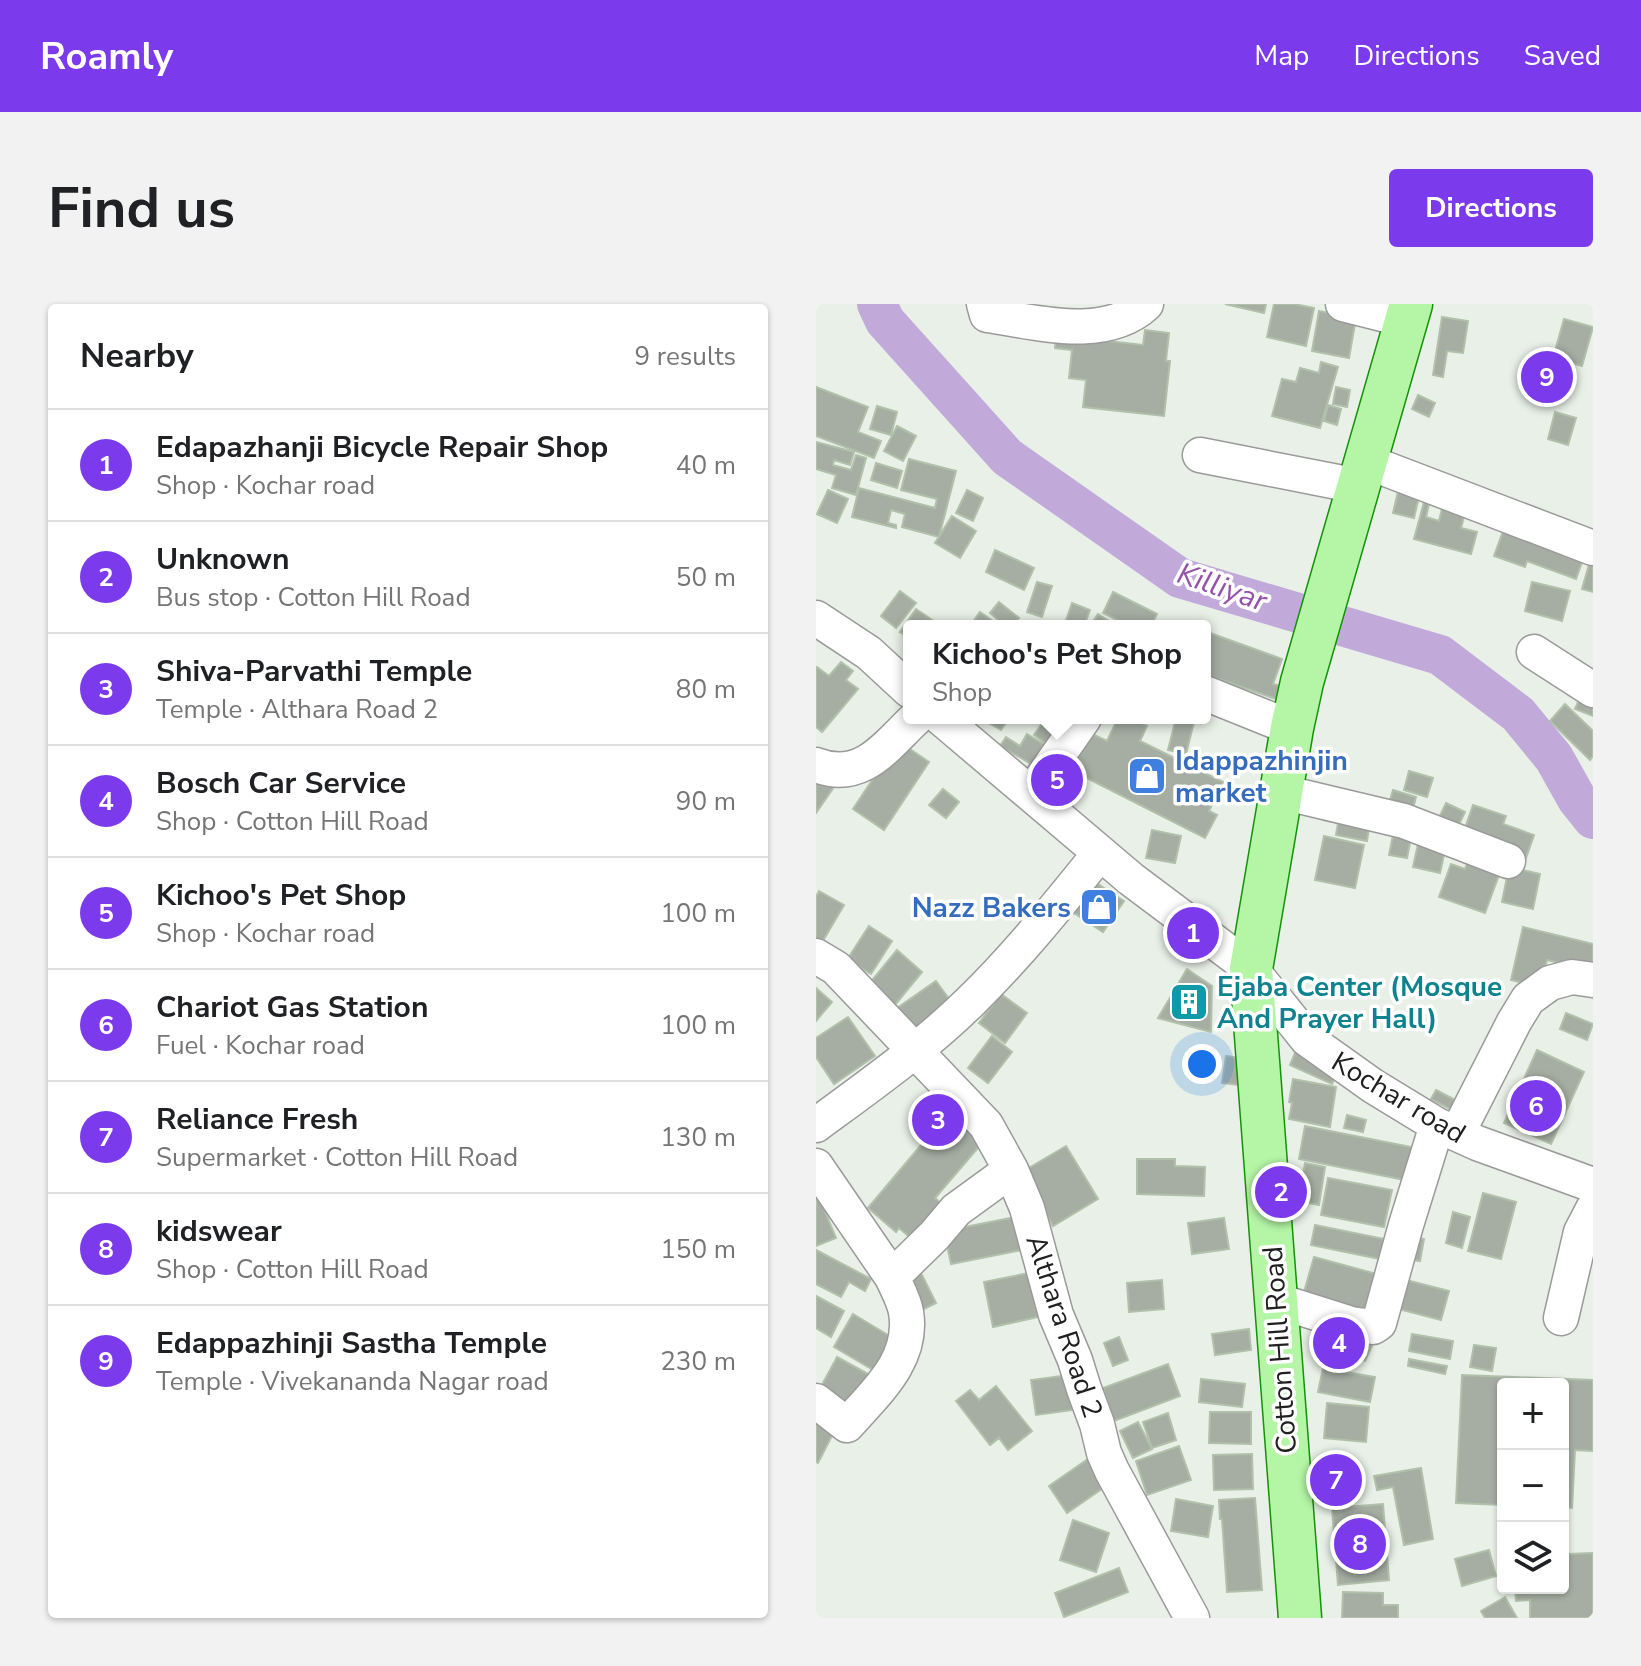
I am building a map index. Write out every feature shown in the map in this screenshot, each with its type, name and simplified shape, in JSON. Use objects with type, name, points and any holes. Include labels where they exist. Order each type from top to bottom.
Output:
[{"type":"main road","name":"Cotton Hill Road","points":[[1300,1618],[1251,969],[1302,682],[1409,312]]},
{"type":"street","points":[[984,304],[987,315],[1089,327],[1113,322],[1139,311],[1146,304]]},
{"type":"street","points":[[1343,304],[1409,312]]},
{"type":"street","points":[[1200,455],[1361,473],[1593,548]]},
{"type":"street","points":[[816,618],[869,653],[903,684]]},
{"type":"street","points":[[1534,652],[1593,690]]},
{"type":"street","points":[[1211,695],[1292,728]]},
{"type":"street","points":[[816,765],[830,771],[847,770],[868,763],[910,724]]},
{"type":"street","name":"Kochar road","points":[[948,724],[1131,879],[1251,969],[1307,1039],[1373,1086],[1447,1130],[1593,1185]]},
{"type":"street","points":[[1031,794],[1080,724]]},
{"type":"street","points":[[1282,792],[1404,821],[1508,861]]},
{"type":"street","points":[[816,1125],[916,1050],[970,1003],[1009,962],[1100,853]]},
{"type":"street","name":"Althara Road 2","points":[[816,956],[836,968],[986,1125],[1011,1170],[1027,1208],[1056,1315],[1075,1360],[1104,1453],[1192,1618]]},
{"type":"street","points":[[1275,1300],[1351,1324],[1373,1327],[1379,1323],[1406,1225],[1447,1130],[1528,999],[1550,983],[1572,977],[1593,980]]},
{"type":"street","points":[[816,1166],[892,1277],[906,1309],[908,1332],[894,1371],[847,1425],[816,1401]]},
{"type":"street","points":[[892,1277],[956,1210],[1011,1170]]},
{"type":"street","points":[[1561,1318],[1581,1232],[1593,1209]]},
{"type":"building","points":[[1225,304],[1266,304],[1264,313]]},
{"type":"building","points":[[1274,304],[1314,308],[1306,346],[1267,337]]},
{"type":"building","points":[[1319,311],[1356,318],[1349,358],[1312,351]]},
{"type":"building","points":[[1442,317],[1468,321],[1463,353],[1447,351],[1443,377],[1433,375]]},
{"type":"building","points":[[1564,319],[1593,327],[1582,366],[1553,358]]},
{"type":"building","points":[[1145,330],[1169,333],[1166,361],[1170,361],[1164,416],[1083,407],[1086,380],[1069,378],[1072,350],[1055,348],[1056,335],[1143,345]]},
{"type":"building","points":[[1321,362],[1338,367],[1320,428],[1272,416],[1282,379],[1296,382],[1300,368],[1319,373]]},
{"type":"building","points":[[1533,362],[1565,367],[1561,392],[1529,387]]},
{"type":"building","points":[[816,387],[868,407],[858,432],[881,441],[874,458],[816,436]]},
{"type":"building","points":[[1336,387],[1350,390],[1347,407],[1333,404]]},
{"type":"building","points":[[1418,395],[1435,403],[1429,417],[1412,409]]},
{"type":"building","points":[[1328,405],[1341,409],[1337,425],[1324,421]]},
{"type":"building","points":[[877,406],[897,412],[891,435],[870,429]]},
{"type":"building","points":[[1555,412],[1576,418],[1568,445],[1548,439]]},
{"type":"building","points":[[897,426],[916,436],[903,461],[884,451]]},
{"type":"building","points":[[816,442],[854,452],[850,465],[834,460],[833,465],[851,470],[856,455],[866,458],[856,495],[832,488],[836,475],[816,469]]},
{"type":"building","points":[[909,459],[956,471],[939,537],[902,527],[905,514],[891,510],[888,523],[896,525],[896,528],[852,517],[859,488],[935,508],[937,499],[901,490]]},
{"type":"building","points":[[876,463],[902,471],[897,488],[871,480]]},
{"type":"building","points":[[1399,487],[1420,492],[1414,518],[1393,513]]},
{"type":"building","points":[[828,490],[848,499],[837,523],[817,514]]},
{"type":"building","points":[[967,490],[983,498],[973,521],[956,513]]},
{"type":"building","points":[[1445,496],[1468,502],[1461,528],[1477,532],[1471,554],[1414,539],[1424,502],[1429,504],[1426,517],[1439,521]]},
{"type":"building","points":[[952,516],[976,531],[960,558],[935,543]]},
{"type":"building","points":[[1505,526],[1585,554],[1576,579],[1527,561],[1525,567],[1494,556]]},
{"type":"building","points":[[995,550],[1034,568],[1024,590],[986,572]]},
{"type":"building","points":[[1593,554],[1593,592],[1582,589]]},
{"type":"building","points":[[1037,582],[1052,586],[1042,617],[1027,612]]},
{"type":"building","points":[[1532,582],[1570,591],[1562,621],[1525,611]]},
{"type":"building","points":[[900,591],[916,603],[896,628],[881,616]]},
{"type":"building","points":[[1113,592],[1157,614],[1154,620],[1118,620],[1103,613]]},
{"type":"building","points":[[999,602],[1019,618],[998,620],[990,613]]},
{"type":"building","points":[[1072,603],[1090,610],[1086,620],[1066,620]]},
{"type":"building","points":[[916,609],[932,620],[908,620]]},
{"type":"building","points":[[980,612],[991,620],[974,620]]},
{"type":"building","points":[[1098,614],[1108,620],[1094,620]]},
{"type":"building","points":[[1211,633],[1282,659],[1273,684],[1281,686],[1276,699],[1211,676]]},
{"type":"building","points":[[841,662],[853,671],[846,680],[858,689],[822,732],[816,727],[816,668],[829,676]]},
{"type":"building","points":[[1581,695],[1593,700],[1593,716],[1575,709]]},
{"type":"building","points":[[1565,704],[1593,731],[1593,756],[1590,760],[1550,721]]},
{"type":"building","points":[[991,724],[1005,724],[1001,730]]},
{"type":"building","points":[[1042,724],[1064,724],[1048,745],[1034,735]]},
{"type":"building","name":"Idappazhinjin market","points":[[1115,724],[1143,724],[1147,726],[1140,741],[1223,782],[1209,811],[1217,815],[1205,838],[1071,770],[1090,733],[1107,741]]},
{"type":"building","points":[[1174,724],[1194,724],[1186,754],[1168,750]]},
{"type":"building","points":[[1027,734],[1045,745],[1033,765],[1000,746],[1006,737],[1020,746]]},
{"type":"building","points":[[898,741],[929,762],[884,830],[853,809]]},
{"type":"building","points":[[1409,771],[1433,778],[1427,797],[1404,790]]},
{"type":"building","points":[[816,773],[834,787],[816,813]]},
{"type":"building","points":[[943,789],[959,802],[946,818],[929,805]]},
{"type":"building","points":[[1393,790],[1416,797],[1411,817],[1387,810]]},
{"type":"building","points":[[1446,803],[1465,812],[1454,835],[1435,826]]},
{"type":"building","points":[[1473,805],[1506,816],[1503,824],[1534,835],[1525,861],[1461,840]]},
{"type":"building","points":[[1325,807],[1371,815],[1367,841],[1336,835],[1338,823],[1323,820]]},
{"type":"building","points":[[1152,830],[1181,836],[1175,863],[1146,858]]},
{"type":"building","points":[[1394,830],[1412,833],[1407,858],[1389,855]]},
{"type":"building","points":[[1420,835],[1447,841],[1440,873],[1413,867]]},
{"type":"building","points":[[1324,836],[1364,845],[1355,888],[1315,880]]},
{"type":"building","points":[[1471,853],[1503,864],[1485,913],[1439,897],[1451,864],[1465,869]]},
{"type":"building","points":[[1509,867],[1540,874],[1533,909],[1502,902]]},
{"type":"building","name":"Nazz Bakers","points":[[1095,882],[1124,901],[1103,932],[1074,913]]},
{"type":"building","points":[[819,891],[844,905],[817,951],[816,897]]},
{"type":"building","points":[[869,926],[892,941],[871,974],[847,960]]},
{"type":"building","points":[[1523,927],[1593,944],[1593,971],[1547,960],[1541,987],[1511,980]]},
{"type":"building","points":[[897,950],[922,972],[890,1011],[865,989]]},
{"type":"building","name":"Ejaba Center (Mosque And Prayer Hall)","points":[[1187,969],[1212,986],[1211,1032],[1158,1018]]},
{"type":"building","points":[[936,981],[952,1003],[905,1036],[890,1013]]},
{"type":"building","points":[[816,988],[832,1002],[816,1021]]},
{"type":"building","points":[[1001,994],[1027,1013],[1005,1043],[979,1023]]},
{"type":"building","points":[[1566,1013],[1593,1024],[1587,1040],[1560,1029]]},
{"type":"building","points":[[848,1017],[875,1056],[834,1084],[816,1057],[816,1038]]},
{"type":"building","points":[[992,1036],[1012,1052],[988,1083],[968,1068]]},
{"type":"building","points":[[1297,1048],[1340,1067],[1332,1084],[1290,1065]]},
{"type":"building","points":[[1537,1050],[1584,1072],[1551,1144],[1504,1123]]},
{"type":"building","points":[[1226,1056],[1242,1058],[1238,1085],[1222,1083]]},
{"type":"building","points":[[1293,1079],[1336,1087],[1330,1127],[1289,1119]]},
{"type":"building","points":[[1436,1090],[1459,1102],[1454,1111],[1431,1099]]},
{"type":"building","points":[[954,1106],[988,1136],[935,1198],[949,1210],[919,1245],[899,1228],[896,1232],[868,1208]]},
{"type":"building","points":[[1347,1115],[1366,1120],[1363,1132],[1344,1128]]},
{"type":"building","points":[[1305,1126],[1416,1148],[1410,1181],[1299,1159]]},
{"type":"building","points":[[1066,1146],[1098,1199],[1053,1226],[1022,1172]]},
{"type":"building","points":[[1137,1159],[1175,1159],[1175,1166],[1205,1167],[1204,1196],[1137,1194]]},
{"type":"building","points":[[1305,1163],[1325,1167],[1319,1205],[1298,1201]]},
{"type":"building","points":[[1328,1178],[1392,1190],[1384,1227],[1321,1215]]},
{"type":"building","points":[[816,1190],[836,1238],[816,1246]]},
{"type":"building","points":[[1483,1193],[1516,1202],[1501,1259],[1468,1251]]},
{"type":"building","points":[[1453,1212],[1470,1217],[1462,1248],[1446,1243]]},
{"type":"building","points":[[1016,1217],[1022,1250],[951,1264],[944,1231]]},
{"type":"building","points":[[1224,1218],[1229,1249],[1192,1254],[1188,1223]]},
{"type":"building","points":[[1315,1225],[1384,1239],[1380,1259],[1311,1245]]},
{"type":"building","points":[[1406,1235],[1424,1239],[1420,1261],[1401,1258]]},
{"type":"building","points":[[816,1250],[871,1279],[865,1291],[849,1282],[841,1297],[816,1284]]},
{"type":"building","points":[[1314,1257],[1384,1276],[1373,1318],[1302,1299]]},
{"type":"building","points":[[921,1273],[936,1303],[922,1310],[908,1280]]},
{"type":"building","points":[[1029,1273],[1038,1317],[993,1327],[984,1282]]},
{"type":"building","points":[[1402,1279],[1449,1291],[1441,1320],[1395,1308]]},
{"type":"building","points":[[1162,1280],[1164,1309],[1129,1312],[1127,1283]]},
{"type":"building","points":[[816,1296],[844,1311],[831,1337],[816,1328]]},
{"type":"building","points":[[853,1314],[893,1338],[873,1370],[834,1347]]},
{"type":"building","points":[[1328,1328],[1372,1346],[1365,1361],[1323,1341]]},
{"type":"building","points":[[1249,1329],[1251,1350],[1215,1355],[1212,1334]]},
{"type":"building","points":[[1412,1334],[1453,1341],[1450,1359],[1409,1351]]},
{"type":"building","points":[[1119,1337],[1128,1360],[1113,1366],[1104,1343]]},
{"type":"building","points":[[1474,1345],[1496,1348],[1492,1371],[1470,1367]]},
{"type":"building","points":[[837,1357],[868,1374],[848,1411],[817,1394]]},
{"type":"building","points":[[1409,1359],[1447,1366],[1445,1374],[1408,1366]]},
{"type":"building","points":[[1168,1364],[1180,1396],[1114,1421],[1103,1388]]},
{"type":"building","points":[[1323,1368],[1375,1377],[1370,1402],[1318,1392]]},
{"type":"building","points":[[1068,1375],[1073,1410],[1036,1415],[1031,1380]]},
{"type":"building","points":[[1462,1375],[1541,1378],[1497,1378],[1497,1505],[1456,1503]]},
{"type":"building","points":[[1201,1379],[1245,1384],[1242,1407],[1199,1402]]},
{"type":"building","points":[[1569,1379],[1593,1380],[1593,1451],[1575,1450],[1572,1508],[1569,1508]]},
{"type":"building","points":[[996,1386],[1032,1431],[1008,1450],[999,1438],[990,1445],[956,1401],[970,1390],[979,1400]]},
{"type":"building","points":[[1327,1403],[1369,1407],[1366,1442],[1324,1438]]},
{"type":"building","points":[[1210,1412],[1251,1412],[1251,1444],[1209,1443]]},
{"type":"building","points":[[1168,1413],[1176,1440],[1152,1448],[1143,1422]]},
{"type":"building","points":[[816,1422],[834,1432],[818,1463],[816,1462]]},
{"type":"building","points":[[1138,1422],[1152,1449],[1133,1458],[1120,1431]]},
{"type":"building","points":[[1179,1446],[1191,1480],[1147,1495],[1136,1461]]},
{"type":"building","points":[[1252,1454],[1253,1489],[1214,1490],[1213,1455]]},
{"type":"building","points":[[1091,1457],[1109,1484],[1067,1513],[1049,1486]]},
{"type":"building","points":[[1421,1468],[1433,1539],[1404,1545],[1393,1487],[1377,1490],[1374,1476]]},
{"type":"building","points":[[1255,1498],[1262,1590],[1227,1592],[1219,1500]]},
{"type":"building","points":[[1176,1499],[1213,1506],[1208,1537],[1171,1531]]},
{"type":"building","points":[[1383,1504],[1389,1580],[1338,1585],[1332,1508]]},
{"type":"building","points":[[1073,1520],[1109,1533],[1096,1572],[1060,1560]]},
{"type":"building","points":[[1489,1550],[1496,1576],[1462,1586],[1455,1559]]},
{"type":"building","points":[[1593,1553],[1593,1618],[1530,1618],[1530,1600],[1516,1601],[1515,1594],[1569,1594],[1569,1554]]},
{"type":"building","points":[[1119,1568],[1128,1592],[1064,1617],[1055,1593]]},
{"type":"building","points":[[1343,1592],[1383,1593],[1383,1605],[1398,1605],[1398,1618],[1342,1618]]},
{"type":"building","points":[[1505,1597],[1517,1618],[1485,1618],[1481,1611]]},
{"type":"waterway","name":"Killiyar","points":[[877,304],[885,321],[1007,457],[1180,578],[1440,655],[1518,714],[1554,758],[1577,799],[1593,819]]},
{"type":"place","name":"Edappazhinji Sastha Temple","points":[[1547,377]]},
{"type":"place","name":"Idappazhinjin market","points":[[1147,776]]},
{"type":"place","name":"Kichoo's Pet Shop","points":[[1057,780]]},
{"type":"place","name":"Nazz Bakers","points":[[1099,907]]},
{"type":"place","name":"Edapazhanji Bicycle Repair Shop","points":[[1193,933]]},
{"type":"place","name":"Ejaba Center (Mosque And Prayer Hall)","points":[[1189,1002]]},
{"type":"place","name":"Chariot Gas Station","points":[[1536,1106]]},
{"type":"place","name":"Shiva-Parvathi Temple","points":[[938,1120]]},
{"type":"place","name":"Unknown","points":[[1281,1192]]},
{"type":"place","name":"Bosch Car Service","points":[[1339,1343]]},
{"type":"place","name":"Reliance Fresh","points":[[1336,1480]]},
{"type":"place","name":"kidswear","points":[[1360,1544]]}]
